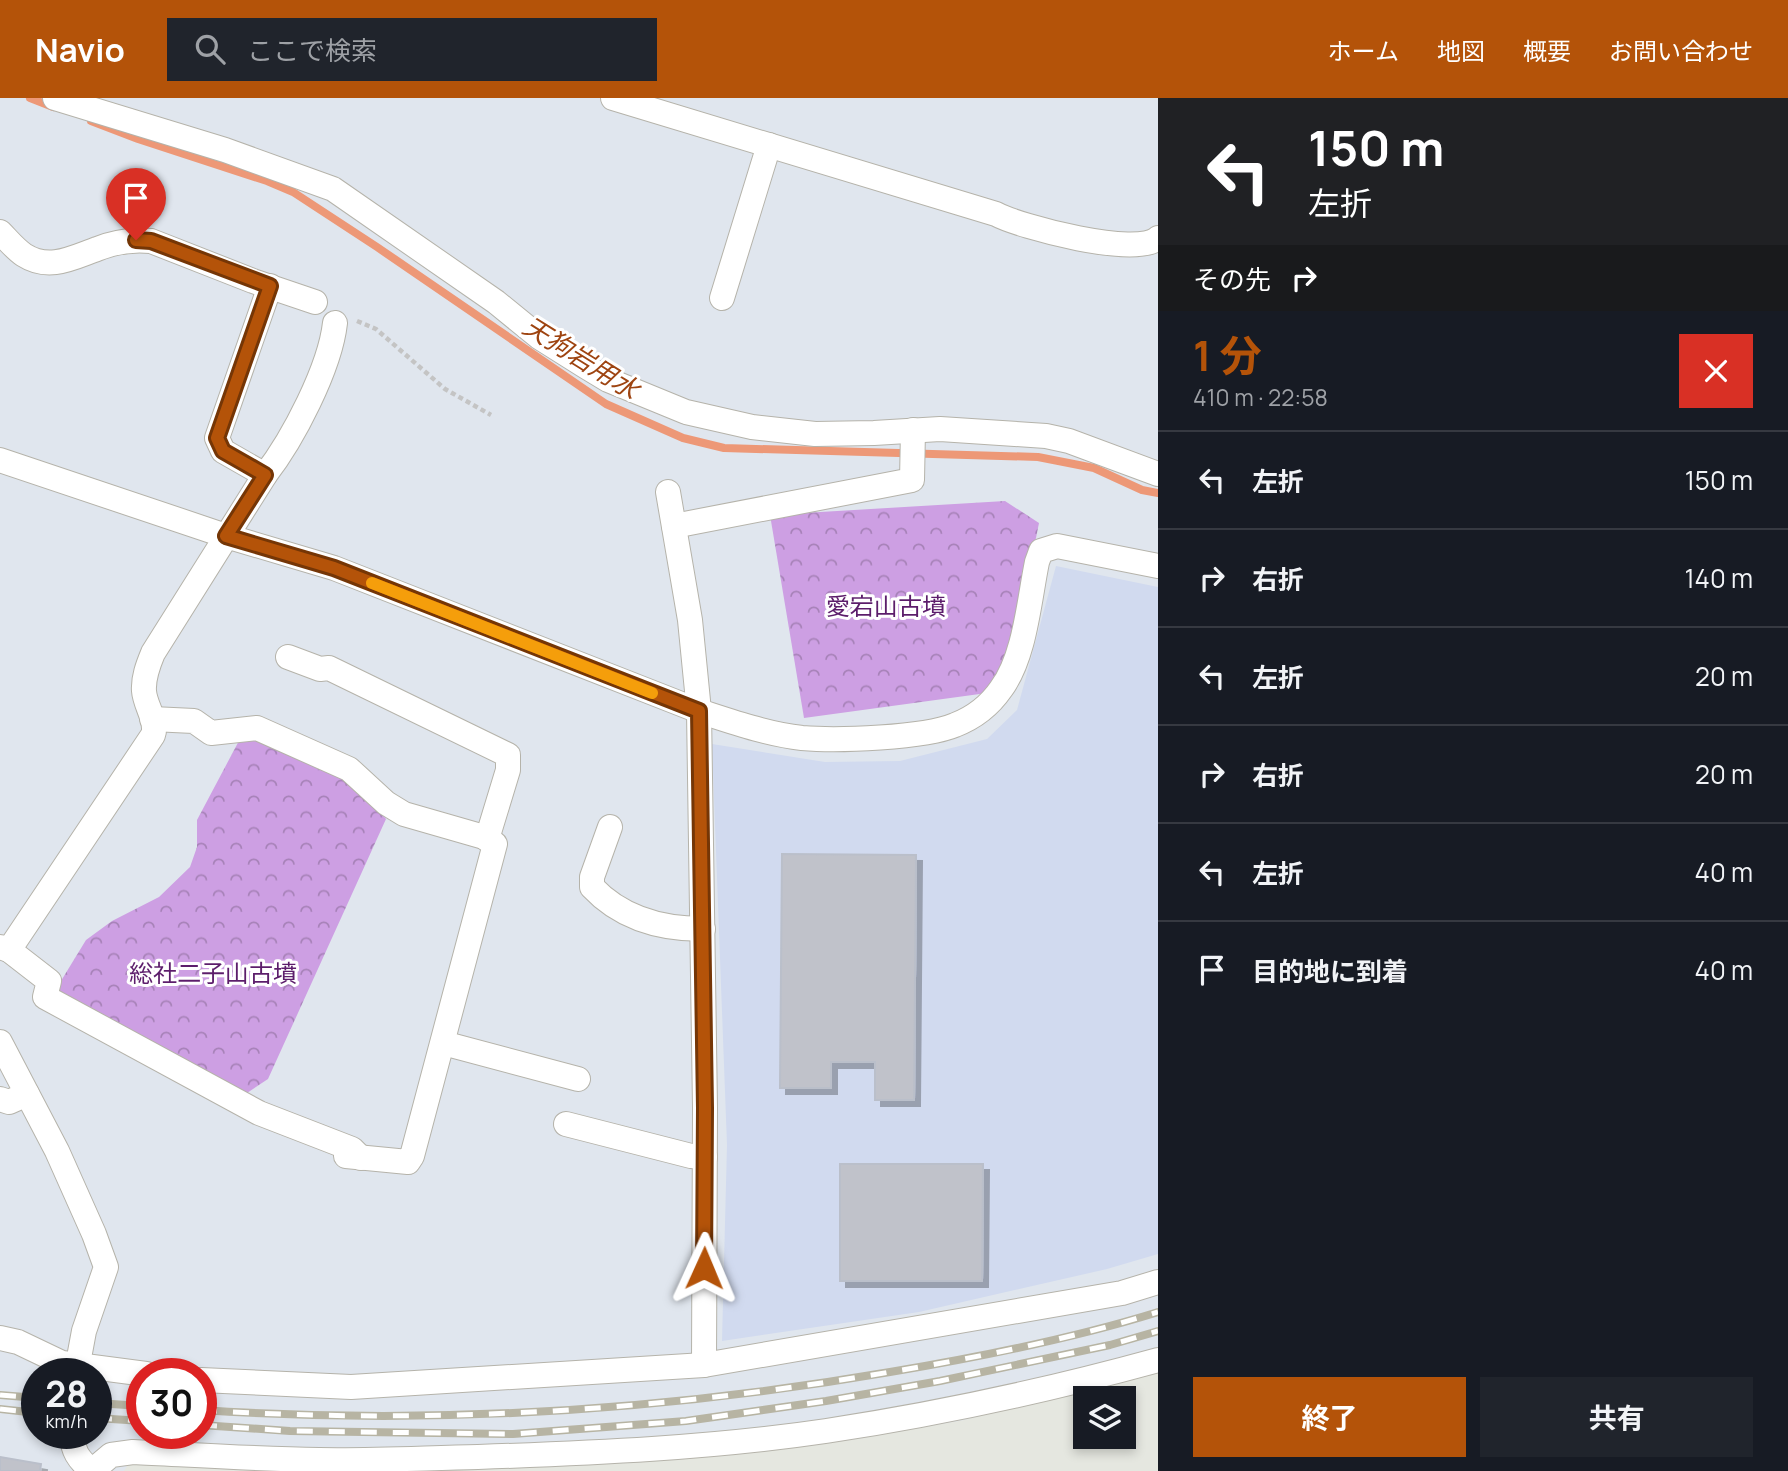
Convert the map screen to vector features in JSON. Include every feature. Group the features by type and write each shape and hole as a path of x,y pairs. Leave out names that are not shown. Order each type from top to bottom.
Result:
{"street":[{"path":"55,98 237,154 333,189 496,302 539,337 608,380 686,412 752,427 815,434 971,429 1045,436 1069,441 1158,474"},
{"path":"613,98 1051,232 1133,246 1156,240"},
{"path":"722,298 769,145"},
{"path":"0,232 24,255 50,264 112,244 136,240 151,241 315,302"},
{"path":"265,475 223,451 217,438 270,286"},
{"path":"152,719 194,721 211,733 257,727 264,733 349,769 386,803 404,814 487,839 495,844 412,1156 408,1162 354,1157 352,1149 259,1112 45,997 49,981 4,949 153,735 155,729 147,708 144,690 145,674 153,653 265,475 281,455 300,419 343,321"},
{"path":"674,526 912,480 913,430"},
{"path":"0,460 226,536 334,568 699,711 739,724 809,738 867,737 939,730 973,716 988,705 1008,678 1019,651 1041,551 1057,546 1158,566"},
{"path":"668,492 690,620 699,711 705,1157 704,1365"},
{"path":"288,657 320,669 329,668 508,755 508,770 487,839"},
{"path":"610,827 592,877 592,887 629,916 677,929 703,929"},
{"path":"0,1042 86,1215 106,1267 90,1309 79,1358"},
{"path":"443,1042 578,1079"},
{"path":"0,1099 9,1102 27,1094"},
{"path":"566,1124 691,1156 705,1157"},
{"path":"217,1381 351,1387 704,1365 1122,1293 1158,1282"},
{"path":"0,1338 18,1342 52,1358"},
{"path":"74,1449 92,1471 111,1455 133,1452 365,1460 589,1453 696,1445 824,1431 909,1418 994,1401 1158,1360"}],"path":[{"path":"343,321 376,329 445,389 491,415"}],"shaded area":[{"path":"1056,566 1158,587 1158,1254 1107,1269 919,1312 722,1341 727,1145 712,744 825,762 900,761 987,739 1017,710"},
{"path":"1158,1372 1158,1471 314,1471 586,1465 730,1455 857,1439 964,1420 1073,1393 1073,1449 1136,1449 1136,1386 1101,1386"},
{"path":"129,1463 187,1467 271,1471 124,1471"}],"green space":[{"name":"愛宕山古墳","path":"1005,501 1039,523 1012,656 987,693 804,718 770,515"},
{"name":"総社二子山古墳","path":"248,736 346,774 386,819 268,1079 244,1095 53,994 86,940 112,921 159,897 190,867 197,847 197,820 241,737"}],"building":[{"path":"782,854 916,855 914,1100 875,1100 875,1062 831,1062 831,1088 780,1088"},
{"path":"840,1164 983,1164 982,1281 840,1281"},
{"path":"0,1457 41,1464 40,1471 0,1471"}],"waterway":[{"name":"天狗岩用水","path":"30,98 53,107"},
{"name":"天狗岩用水","path":"91,121 293,192 606,404 683,438 724,448 1038,457 1094,468 1142,490 1158,493"}],"railway":[{"path":"217,1411 374,1416 460,1415 633,1405 719,1396 958,1360 1059,1339 1158,1312"},
{"path":"217,1426 290,1431 513,1434 686,1421 940,1381 1110,1345 1158,1331"},
{"path":"0,1395 21,1397"},
{"path":"112,1404 126,1405"},
{"path":"0,1409 21,1411"},
{"path":"112,1419 126,1420"}],"slow traffic":[{"path":"372,583 652,693"}],"route":[{"path":"136,240 151,241 270,286 217,438 223,451 229,456 265,475 226,536 334,568 699,711 705,1108 704,1268"}]}
